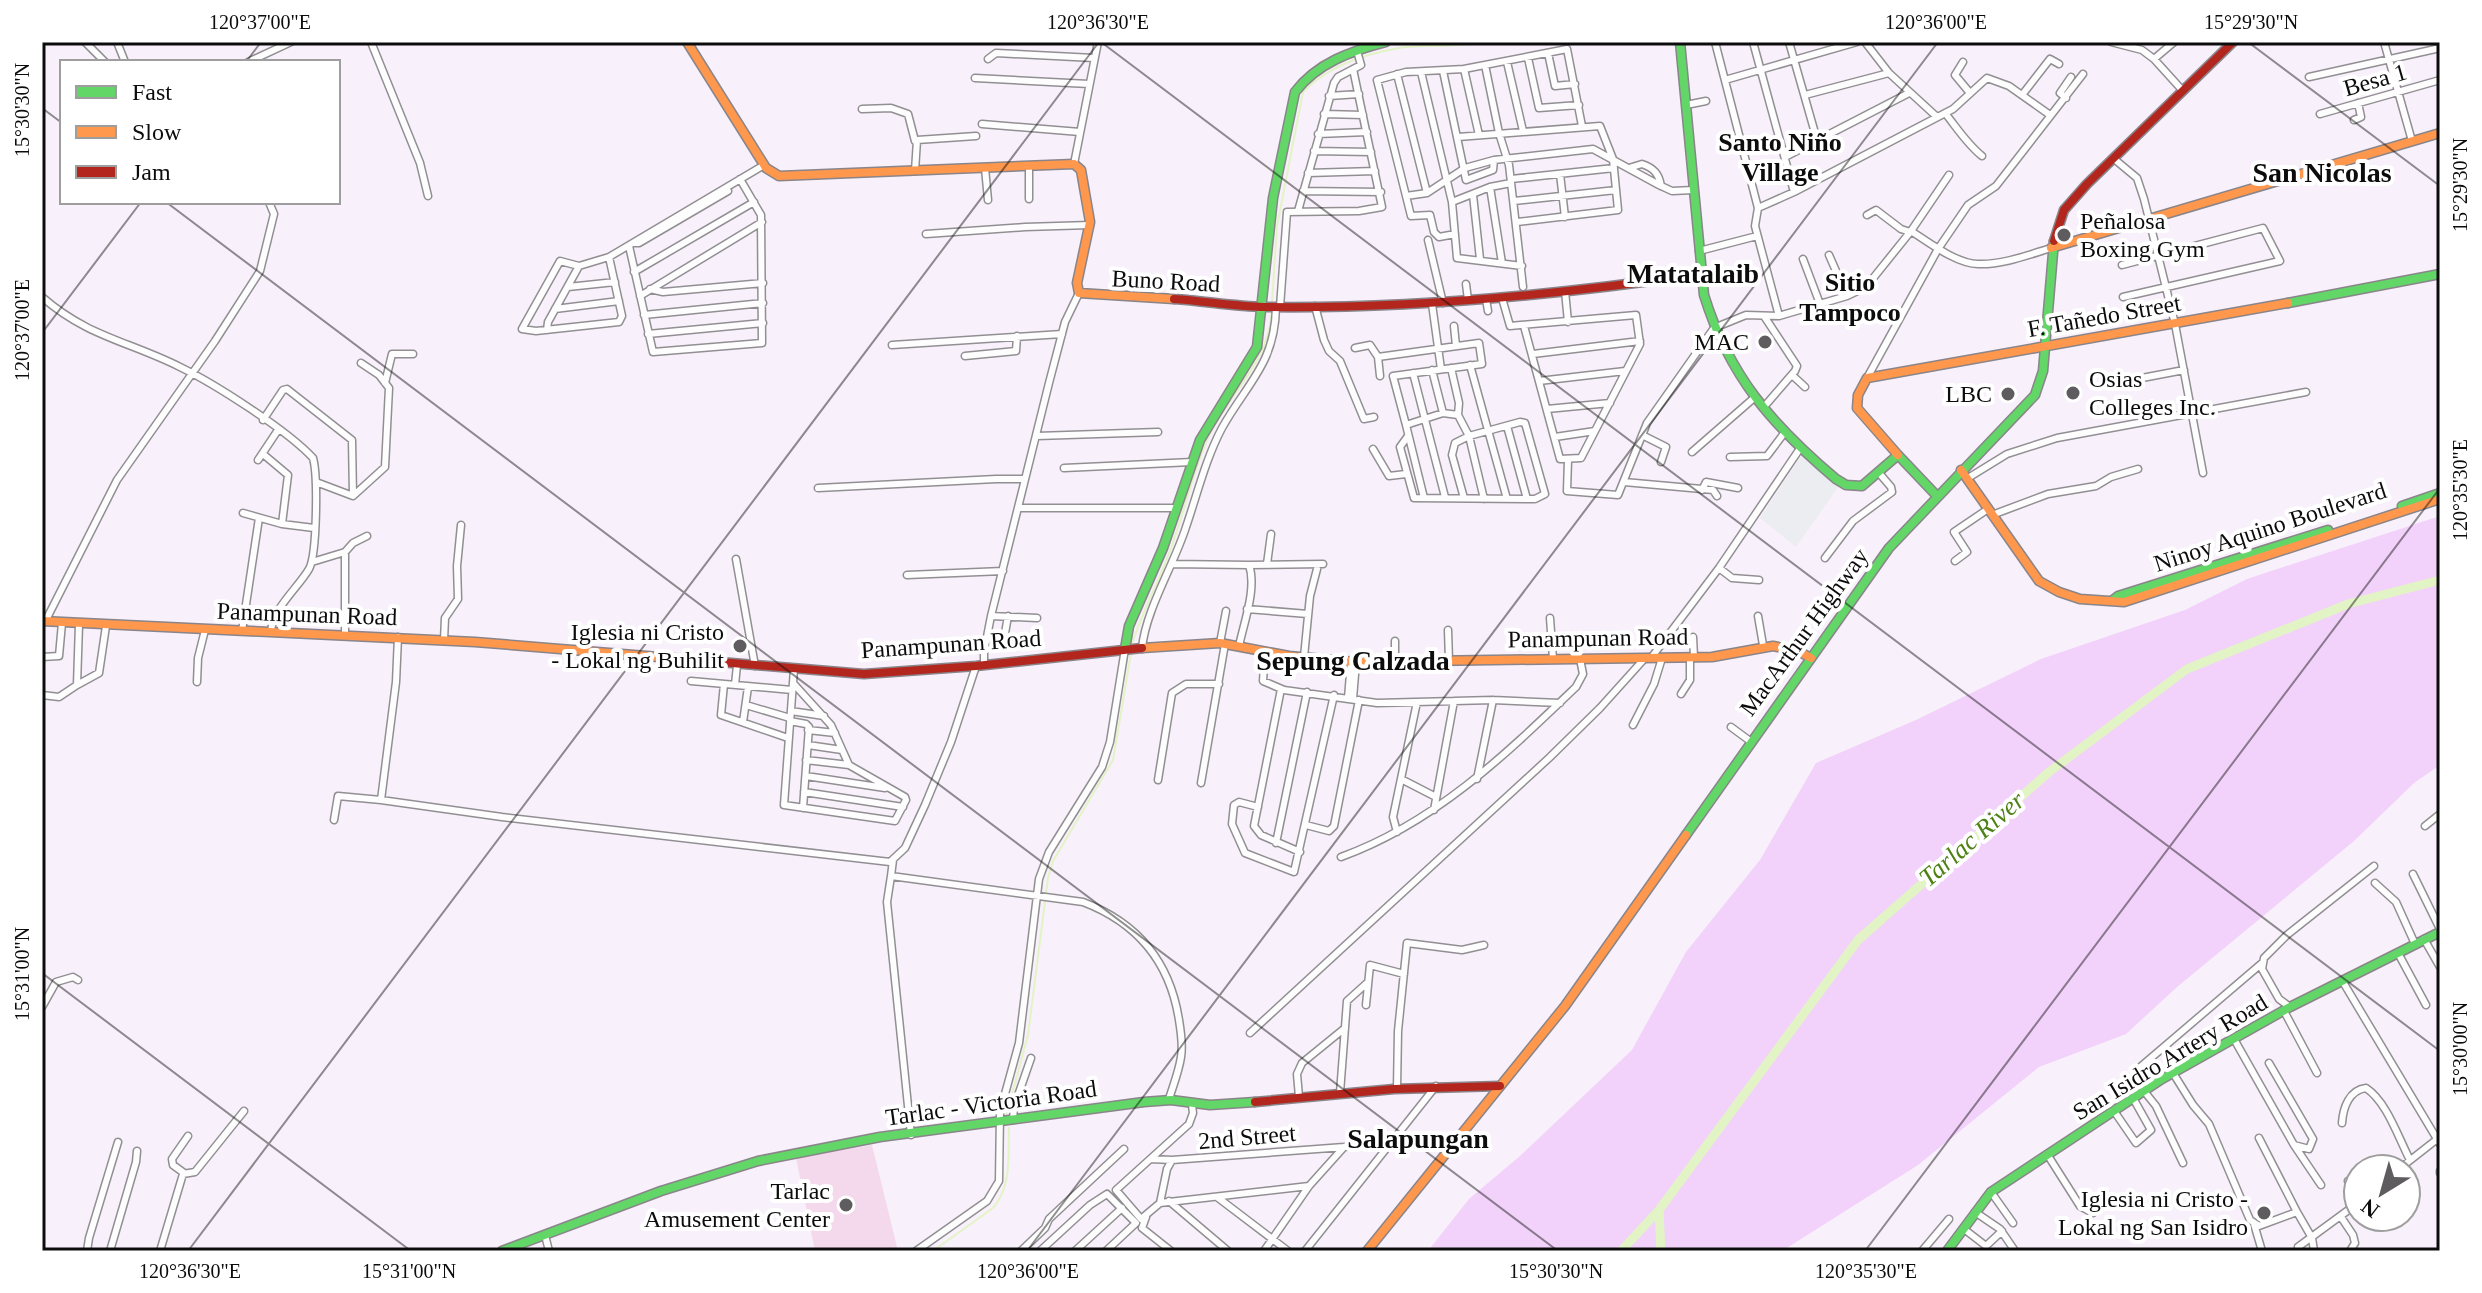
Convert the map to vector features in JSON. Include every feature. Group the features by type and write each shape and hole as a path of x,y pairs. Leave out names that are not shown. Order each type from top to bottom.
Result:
{"main road":[{"path":"687,42 765,167 774,175 785,177 1074,164"},
{"path":"1133,649 1129,626 1152,575 1202,435 1254,355 1259,340 1273,198 1295,92 1300,83 1323,67 1358,53 1369,44 1386,42"},
{"path":"1680,42 1701,274 1714,328 1732,369 1785,432 1825,471 1846,485 1862,486 1898,455"},
{"name":"MacArthur Highway","path":"1367,1251 1584,980 1889,548 2036,392 2043,371 2051,248 2064,210 2233,42"},
{"path":"2051,248 2440,133"},
{"name":"Buno Road","path":"1074,164 1081,170 1090,225 1077,283 1079,293 1092,297 1177,299 1262,307 1432,304 1701,274"},
{"name":"F. Tañedo Street","path":"1867,378 2440,274"},
{"path":"1867,378 1858,395 1857,408 1937,496"},
{"name":"Ninoy Aquino Boulevard","path":"1961,470 2039,581 2083,602 2124,602 2440,499"},
{"name":"Ninoy Aquino Boulevard","path":"2113,600 2440,493"},
{"name":"Panampunan Road","path":"44,622 398,637 884,674 1133,649 1222,644 1354,662 1692,657 1726,655 1763,645 1796,650 1811,658"},
{"name":"San Isidro Artery Road","path":"1947,1251 1991,1192 2133,1098 2287,1009 2440,930"},
{"name":"Tarlac - Victoria Road","path":"502,1251 608,1209 756,1162 815,1149 1073,1109 1169,1099 1214,1106 1436,1086 1500,1086"}],"street":[{"path":"85,42 103,60"},
{"path":"252,60 291,42"},
{"path":"371,42 420,163 428,196"},
{"path":"1074,164 1098,42"},
{"path":"1715,42 1758,208 1754,221 1779,316"},
{"path":"1753,42 1794,192"},
{"path":"1789,42 1817,140"},
{"path":"1725,80 1857,42"},
{"path":"1865,42 1909,93 1941,115 1982,156"},
{"path":"2111,42 2142,50 2183,91"},
{"path":"2154,59 2174,42"},
{"path":"2384,42 2412,141"},
{"path":"2309,77 2440,48"},
{"path":"1455,234 1439,237 1434,232 1430,215 1411,217 1376,81 1397,74 1464,69 1567,50 1582,126"},
{"path":"988,59 996,53 1094,58"},
{"path":"1298,211 1329,96 1336,79 1361,64 1358,53"},
{"path":"1548,53 1555,86 1575,84"},
{"path":"1528,58 1539,108 1579,105"},
{"path":"2022,95 2050,59 2059,64"},
{"path":"1507,62 1523,131"},
{"path":"1963,62 1955,75 1970,93"},
{"path":"1485,65 1507,157 1523,287"},
{"path":"916,1251 987,1201 996,1188 1000,1174 1001,1104 1019,1043 1042,896 1044,862 1106,757 1133,649 1172,564 1217,438 1272,345 1286,215 1290,211 1381,209 1381,192 1353,69"},
{"path":"1464,69 1479,135"},
{"path":"1443,71 1466,180 1493,170 1494,160"},
{"path":"1421,72 1452,202 1458,259 1522,266"},
{"path":"1805,95 1889,73"},
{"path":"1397,74 1427,193"},
{"path":"1867,378 1938,249 1970,202 1996,186 2083,74"},
{"path":"2066,98 2060,93 2071,77"},
{"path":"975,78 1089,84"},
{"path":"1758,208 1953,109 1987,78 2009,86 2050,115"},
{"name":"Besa 1","path":"2320,114 2440,80"},
{"path":"1785,157 1909,93"},
{"path":"1329,96 1359,94"},
{"path":"1686,105 1706,101"},
{"path":"2354,120 2361,117 2358,103"},
{"path":"862,109 891,108 908,114 915,141 915,171"},
{"path":"1324,114 1363,115"},
{"path":"982,124 1080,132"},
{"path":"1458,137 1600,126 1613,159 1617,211 1517,222"},
{"path":"1318,134 1367,132"},
{"path":"915,141 976,136"},
{"path":"1406,196 1427,193 1465,168 1494,160 1593,149 1672,191 1693,190"},
{"path":"1314,151 1371,152"},
{"path":"2113,158 2137,178 2160,255 2203,473"},
{"path":"1629,168 1642,164 1652,169 1659,176 1661,186"},
{"path":"1029,166 1029,199"},
{"path":"609,257 622,316 619,322 528,331 522,327 559,262 579,266 609,257 765,167"},
{"path":"985,168 988,200"},
{"path":"1452,202 1511,181 1614,168"},
{"path":"1308,173 1375,171"},
{"path":"1560,174 1565,217"},
{"path":"1568,460 1567,491 1616,496 1658,405 1714,328 1746,315 1779,316 1847,296 1866,287 1949,175"},
{"path":"631,245 634,272 653,352 762,343 762,222 741,181"},
{"path":"1490,187 1502,263"},
{"path":"1514,201 1616,190"},
{"path":"1303,191 1381,192"},
{"path":"1473,195 1480,259"},
{"path":"634,272 754,202"},
{"path":"44,622 117,480 260,271 274,214 270,204"},
{"path":"1867,215 1876,210 1901,229 1910,231 1938,249 1979,264 2009,260 2051,248"},
{"path":"640,296 762,222"},
{"path":"926,234 1090,225"},
{"path":"2122,265 2264,228 2280,262 2123,297"},
{"path":"1698,251 1757,236"},
{"path":"1428,240 1443,303"},
{"path":"1829,255 1847,296"},
{"path":"1803,259 1820,304"},
{"path":"547,330 548,322 579,266"},
{"path":"568,287 615,282"},
{"path":"650,289 663,292 763,283"},
{"path":"1466,284 1468,300"},
{"path":"1565,291 1568,322"},
{"path":"911,1135 887,902 893,860 905,848 935,782 980,666 1062,334 1079,293"},
{"path":"42,297 61,314 83,327 192,374 278,430 313,458 316,482 312,562 275,617 271,632"},
{"path":"1502,298 1509,325 1635,314 1640,341 1582,457 1560,459 1524,326"},
{"path":"1486,299 1488,311"},
{"path":"555,309 619,301"},
{"path":"644,315 763,303"},
{"path":"1432,304 1441,369"},
{"path":"1315,306 1324,340 1329,351 1340,361 1363,418 1374,417"},
{"path":"1763,408 1797,366 1764,316"},
{"path":"648,334 763,323"},
{"path":"1454,326 1456,346"},
{"path":"892,345 1062,334"},
{"path":"965,356 1016,351 1017,336"},
{"path":"1533,354 1640,341"},
{"path":"1378,357 1479,342 1483,363 1392,378 1424,498"},
{"path":"1355,348 1370,345 1378,357 1380,376"},
{"path":"353,496 381,471 386,461 389,396 385,383 392,354 413,354"},
{"path":"361,363 385,383"},
{"path":"1470,365 1507,499"},
{"path":"1451,368 1459,403 1458,415 1469,436 1484,499"},
{"path":"1432,370 1443,413"},
{"path":"2121,382 2184,370"},
{"path":"1539,381 1625,371"},
{"path":"1413,373 1445,497"},
{"path":"1792,375 1805,387"},
{"path":"263,420 283,390 287,389 349,436 353,445 353,496"},
{"path":"1968,478 1994,460 2020,448 2057,438 2306,392"},
{"path":"1692,452 1754,398"},
{"path":"1547,409 1610,403"},
{"path":"1406,425 1443,413 1458,415"},
{"path":"1408,436 1400,447 1413,497 1484,499 1538,499 1545,494 1525,423 1458,440 1452,449 1464,498"},
{"path":"1507,426 1527,499"},
{"path":"278,430 260,457 288,475 282,524"},
{"path":"1555,437 1595,431"},
{"path":"1037,436 1158,432"},
{"path":"1730,457 1767,456 1785,432"},
{"path":"1642,435 1666,447 1661,462"},
{"path":"1250,1033 1549,758 1620,688 1648,658 1719,568 1801,447"},
{"path":"1373,449 1389,476 1406,474"},
{"path":"1064,468 1192,462"},
{"path":"1955,561 1967,552 1954,532 1990,512 2048,494 2096,486 2111,477 2138,469"},
{"path":"1825,558 1853,521 1892,492 1893,489 1879,473"},
{"path":"818,488 1025,479"},
{"path":"316,482 353,496"},
{"path":"1624,482 1713,490 1717,496"},
{"path":"1702,490 1706,482 1738,488"},
{"path":"1018,508 1176,508"},
{"path":"243,513 282,524 314,528"},
{"path":"242,631 259,518"},
{"path":"444,640 445,618 458,599 461,525"},
{"path":"1267,564 1271,534"},
{"path":"312,562 345,552 353,543 367,536"},
{"path":"345,552 345,635"},
{"path":"736,559 755,666"},
{"path":"1172,564 1320,566 1308,614 1304,657"},
{"path":"1239,646 1247,609 1249,565"},
{"path":"1719,568 1732,578 1759,580"},
{"path":"907,575 1003,571"},
{"path":"1247,609 1308,614"},
{"path":"1201,783 1219,684 1226,611"},
{"path":"991,616 1037,618"},
{"path":"1004,639 1008,616"},
{"path":"1758,616 1763,645"},
{"path":"1550,618 1553,659"},
{"path":"42,657 59,656 62,623"},
{"path":"77,685 79,624"},
{"path":"42,695 59,697 99,673 106,626"},
{"path":"197,682 198,658 205,630"},
{"path":"1448,630 1449,661"},
{"path":"381,800 396,682 398,637"},
{"path":"1681,694 1690,680 1693,637"},
{"path":"1395,641 1395,662"},
{"path":"1265,651 1263,681 1281,689 1354,699 1560,703"},
{"path":"1633,725 1654,684 1662,658"},
{"path":"1341,857 1397,832 1477,779 1581,681 1580,659"},
{"path":"1306,825 1329,831 1334,826 1354,699 1354,662"},
{"path":"735,685 737,665"},
{"path":"794,669 784,805 893,822 903,807 905,797 849,765 806,760"},
{"path":"691,681 748,687 793,686 824,716 849,765"},
{"path":"724,684 721,715 788,738"},
{"path":"1158,780 1172,693 1186,684 1219,684"},
{"path":"743,722 748,687"},
{"path":"1281,689 1255,829 1276,843 1300,852"},
{"path":"1276,843 1307,692"},
{"path":"1258,807 1239,802 1234,805 1232,824 1245,853 1294,872 1334,695"},
{"path":"1477,779 1493,700"},
{"path":"1434,810 1454,701"},
{"path":"1397,832 1393,817 1417,702"},
{"path":"746,705 806,724 808,745 803,808"},
{"path":"790,717 824,716"},
{"path":"1731,727 1750,741"},
{"path":"808,730 835,733"},
{"path":"808,745 842,750"},
{"path":"806,776 891,789"},
{"path":"1401,779 1436,797"},
{"path":"804,792 903,807"},
{"path":"334,820 338,796 815,854 893,860"},
{"path":"2425,826 2440,814"},
{"path":"2138,1069 2261,964 2287,935 2374,866"},
{"path":"2413,874 2440,930"},
{"path":"891,876 1083,902 1102,909 1140,938 1164,970 1178,1003 1182,1056 1169,1099"},
{"path":"2375,883 2396,902 2420,942 2440,967"},
{"path":"1397,1090 1398,1031 1409,942 1462,950 1484,945"},
{"path":"2398,953 2426,1005"},
{"path":"1366,1005 1371,964 1404,974"},
{"path":"2261,964 2287,1009 2317,1073"},
{"path":"42,1007 56,982 73,977 78,980"},
{"path":"2343,982 2438,1142 2421,1153"},
{"path":"1340,1093 1347,1001 1367,983"},
{"path":"1299,1097 1297,1074 1302,1063 1345,1028"},
{"path":"2234,1039 2294,1145 2321,1185"},
{"path":"1013,1120 1014,1107 1031,1058"},
{"path":"2269,1063 2314,1143 2309,1149 2294,1145"},
{"path":"2173,1073 2209,1124 2254,1224 2262,1251"},
{"path":"1305,1251 1436,1086"},
{"path":"2342,1123 2347,1101 2359,1089 2366,1088 2384,1110 2406,1153"},
{"path":"2144,1091 2156,1106 2183,1163"},
{"path":"2114,1111 2139,1143 2151,1130 2133,1098"},
{"path":"1140,1223 1116,1190 1189,1124 1192,1105"},
{"path":"188,1136 172,1159 173,1165 184,1173 195,1172 244,1111"},
{"path":"2259,1138 2315,1249 2324,1251"},
{"name":"2nd Street","path":"1160,1203 1172,1160 1344,1147 1393,1140"},
{"path":"87,1251 118,1142"},
{"path":"1264,1251 1309,1186 1344,1147"},
{"path":"1021,1251 1045,1228 1049,1219 1124,1149"},
{"path":"110,1251 137,1151"},
{"path":"2047,1154 2080,1206 2093,1213"},
{"path":"1151,1159 1172,1160"},
{"path":"160,1251 184,1173"},
{"path":"1106,1251 1160,1203 1309,1186"},
{"path":"1991,1192 2013,1223"},
{"path":"1040,1251 1104,1194 1110,1195 1171,1251"},
{"path":"1217,1197 1288,1251"},
{"path":"1169,1201 1228,1251"},
{"path":"1075,1251 1122,1208"},
{"path":"1975,1212 2002,1231 2015,1251"},
{"path":"2254,1224 2270,1223 2297,1212"},
{"path":"2298,1247 2341,1217 2353,1235 2355,1243 2350,1251"},
{"path":"1922,1251 1949,1219"},
{"path":"1964,1229 1986,1246 2002,1231"},
{"path":"545,1235 549,1251"}],"shaded area":[{"path":"1802,455 1839,486 1796,547 1760,518"},
{"name":"Tarlac Amusement Center","path":"872,1145 898,1251 815,1251 796,1158"}],"sand":[{"path":"2440,516 2440,765 2414,783 2354,841 2177,987 2126,1034 2039,1067 1918,1165 1782,1251 1428,1251 1469,1199 1520,1156 1632,1050 1686,952 1760,860 1816,763 1916,720 2041,659 2185,610 2247,579"}],"waterway":[{"path":"1272,302 1277,226 1303,92 1323,75 1373,54 1399,48 1481,42"},
{"path":"1131,647 1173,542 1207,440 1255,364 1269,330 1272,311"},
{"name":"Tarlac River","path":"1621,1251 1659,1210 1858,940 2049,772 2187,669 2348,604 2440,580"},
{"path":"1007,1113 1028,1035 1048,878 1053,861 1113,760 1131,653"},
{"path":"933,1251 993,1208 999,1199 1008,1170 1009,1128"},
{"path":"1659,1210 1661,1251"}],"traffic: fast":[{"path":"1125,649 1129,626 1163,548 1200,440 1257,347 1273,198 1295,92 1324,66 1386,42"},
{"path":"1680,42 1704,295 1714,324 1740,375 1792,439 1836,479 1846,485 1862,486 1898,455 1937,496"},
{"path":"1686,835 1889,548 2035,395 2043,371 2054,241"},
{"path":"2288,303 2440,274"},
{"path":"2402,506 2440,493"},
{"path":"2113,600 2328,530"},
{"path":"1947,1251 1991,1192 2162,1079 2290,1007 2440,932"},
{"path":"502,1251 661,1191 758,1161 880,1137 1144,1102 1171,1100 1210,1105 1255,1102"}],"traffic: slow":[{"path":"687,42 766,168 779,176 1074,164 1081,170 1090,222 1077,283 1079,293 1174,299"},
{"path":"2051,248 2440,133"},
{"path":"1898,455 1857,408 1858,395 1867,378 2288,303"},
{"path":"1961,470 2039,581 2080,599 2124,602 2440,499"},
{"path":"42,621 475,642 708,661"},
{"path":"1142,648 1220,643 1289,656 1356,662 1712,657 1773,646 1798,651 1811,658"},
{"path":"1367,1251 1565,1006 1686,835"}],"traffic: jam":[{"path":"2054,241 2064,210 2087,184 2233,42"},
{"path":"1174,299 1264,307 1374,306 1538,294 1701,274"},
{"path":"708,661 864,674 976,666 1142,648"},
{"path":"1255,1102 1394,1089 1500,1086"}],"place":[{"name":"Peñalosa Boxing Gym","path":"2064,235"},
{"name":"MAC","path":"1765,342"},
{"name":"Osias Colleges Inc.","path":"2073,393"},
{"name":"LBC","path":"2008,394"},
{"name":"Iglesia ni Cristo - Lokal ng Buhilit","path":"740,646"},
{"name":"Tarlac Amusement Center","path":"846,1205"},
{"name":"Iglesia ni Cristo - Lokal ng San Isidro","path":"2264,1213"}],"district":[{"name":"Santo Niño Village","path":"1780,157"},
{"name":"San Nicolas","path":"2322,172"},
{"name":"Matatalaib","path":"1693,273"},
{"name":"Sitio Tampoco","path":"1850,297"},
{"name":"Sepung Calzada","path":"1353,660"},
{"name":"Salapungan","path":"1418,1138"}]}
